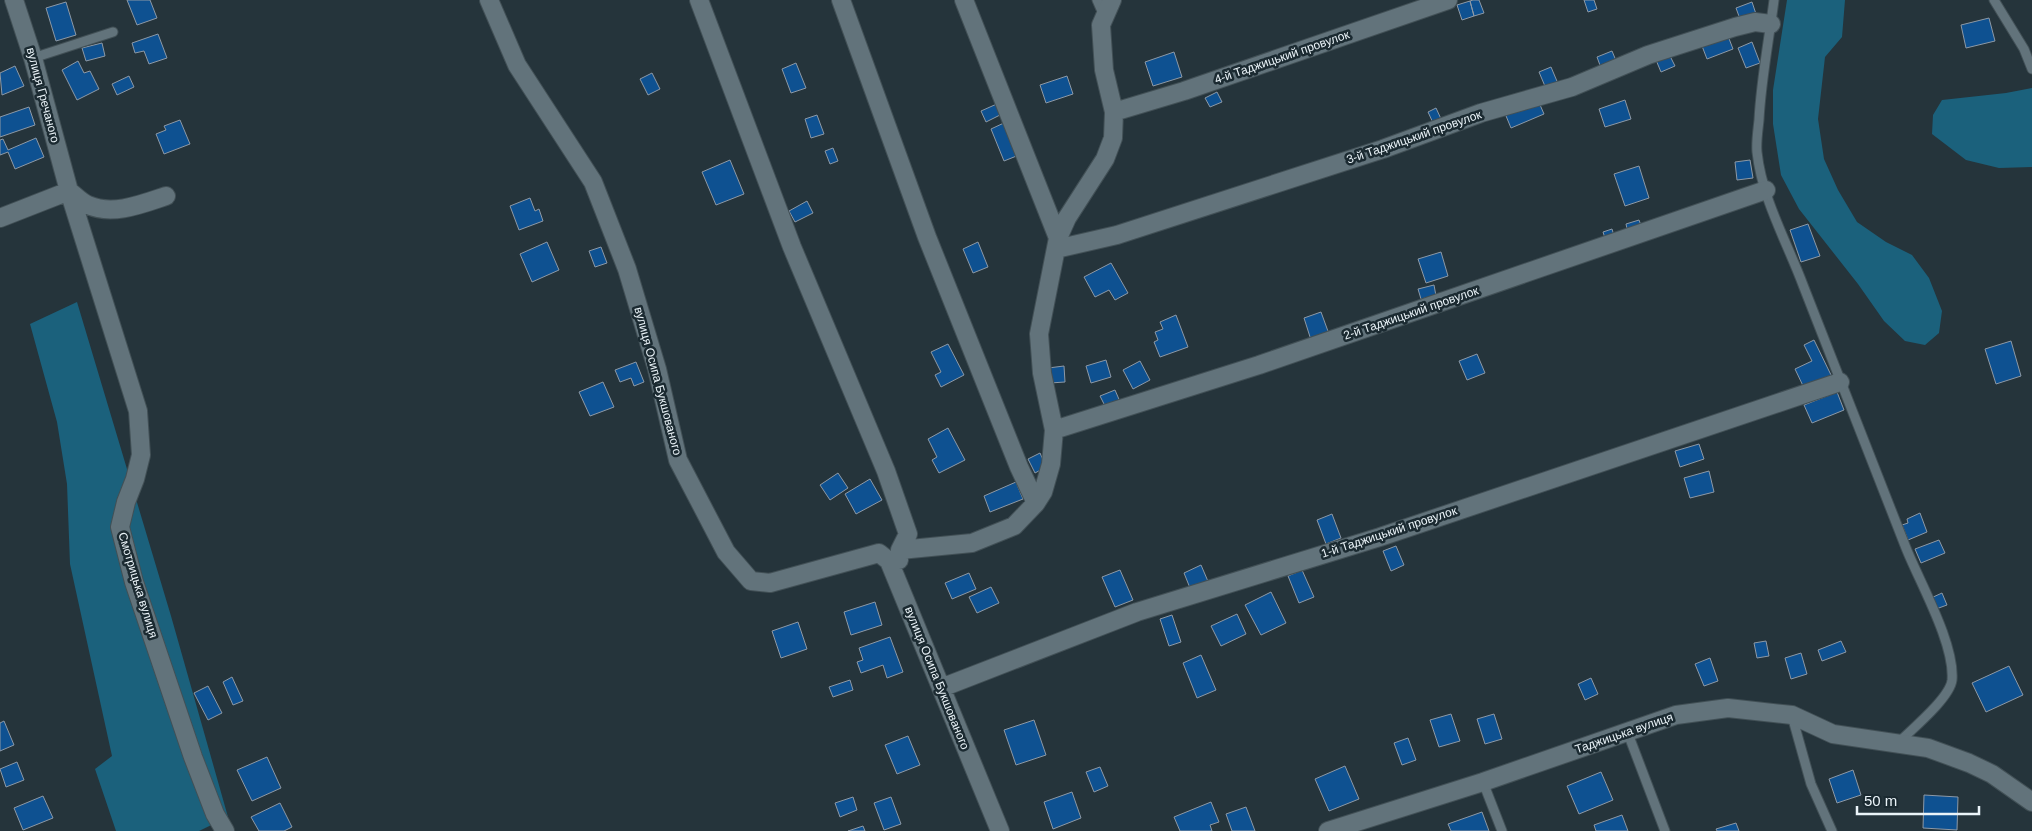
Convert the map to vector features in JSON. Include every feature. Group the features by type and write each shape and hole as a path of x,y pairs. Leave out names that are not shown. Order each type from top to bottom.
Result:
{"street":[{"name":"вулиця Гречаного","path":"14,0 33,58 69,191"},
{"name":"вулиця Осипа Букшованого","path":"489,0 517,64 592,182 627,269 656,369 678,460 726,552 750,580 770,583 878,553 889,561 1000,831"},
{"path":"699,0 792,247 886,471 908,534 900,550 897,578"},
{"path":"841,0 927,237 1015,458 1036,503"},
{"path":"964,0 1057,243"},
{"path":"900,550 972,543 1014,526 1044,492 1051,464 1054,430 1042,374 1039,334 1057,243 1067,218 1105,159 1113,138 1114,112 1104,70 1101,25 1112,0"},
{"name":"4-й Таджицький провулок","path":"1114,112 1184,91 1448,0"},
{"name":"3-й Таджицький провулок","path":"1057,243 1117,235 1383,149 1481,113 1572,87 1648,55 1754,22 1771,24"},
{"name":"2-й Таджицький провулок","path":"1054,430 1259,365 1766,190"},
{"path":"0,218 69,191 89,205 105,209 120,209 144,204 166,196"},
{"name":"Смотрицька вулиця","path":"69,191 138,411 141,455 120,527 134,582 193,757 215,814 225,831"},
{"name":"1-й Таджицький провулок","path":"941,688 1137,612 1380,537 1840,382"},
{"name":"Таджицька вулиця","path":"1333,830 1483,782 1676,715 1728,708 1792,716 1833,734 1928,748 1969,763 1992,774 2032,802"}],"lane":[{"path":"1097,0 1104,18"},
{"path":"1774,0 1760,100 1757,152 1766,190 1771,208 1803,283 1840,382 1950,653 1952,682 1944,696 1898,744"},
{"path":"1994,0 2024,49 2032,69"},
{"path":"33,58 113,32"},
{"path":"1792,716 1811,784 1832,831"},
{"path":"1627,731 1665,831"},
{"path":"1483,782 1502,831"}],"shaded area":[{"path":"1787,0 1845,0 1842,37 1825,57 1818,119 1824,159 1838,190 1857,222 1886,242 1912,255 1929,278 1942,311 1939,333 1925,345 1905,341 1884,321 1858,284 1799,209 1781,175 1773,124 1773,90"},
{"path":"2032,88 2032,167 1999,168 1966,160 1932,134 1933,115 1942,100 2006,93"},
{"path":"77,302 171,616 228,817 199,831 116,831 95,769 112,756 70,564 67,484 57,422 30,324"}],"building":[{"path":"127,0 150,0 157,18 137,25"},
{"path":"1479,0 1484,13 1474,16 1470,1"},
{"path":"1584,0 1594,0 1597,9 1588,12"},
{"path":"1470,1 1474,16 1462,20 1457,5"},
{"path":"66,2 76,35 56,41 46,8"},
{"path":"1752,2 1756,14 1740,19 1736,8"},
{"path":"1989,18 1995,41 1966,48 1961,25"},
{"path":"158,34 167,58 149,64 144,51 135,53 132,43"},
{"path":"1728,36 1733,49 1707,59 1702,46"},
{"path":"1752,42 1760,63 1746,68 1738,48"},
{"path":"102,43 105,56 86,61 82,48"},
{"path":"1612,51 1617,63 1601,68 1597,57"},
{"path":"1174,52 1182,77 1153,86 1145,62"},
{"path":"1669,54 1675,66 1661,72 1656,60"},
{"path":"78,61 84,73 90,71 99,89 77,100 62,70"},
{"path":"796,63 806,88 791,93 782,69"},
{"path":"15,66 24,86 2,95 0,73"},
{"path":"1551,67 1559,86 1547,91 1539,72"},
{"path":"652,73 660,89 648,95 640,79"},
{"path":"129,76 134,87 117,95 112,84"},
{"path":"1067,76 1073,94 1046,103 1040,85"},
{"path":"1217,92 1222,102 1210,107 1205,98"},
{"path":"1537,98 1544,114 1511,128 1504,111"},
{"path":"1625,100 1631,119 1605,127 1599,109"},
{"path":"999,103 1004,113 986,122 981,111"},
{"path":"29,107 35,125 0,137 0,117"},
{"path":"1436,108 1442,121 1434,125 1428,112"},
{"path":"817,115 824,134 811,138 805,119"},
{"path":"180,120 190,144 164,154 156,134 166,130 164,126"},
{"path":"1006,122 1019,155 1004,161 991,129"},
{"path":"36,138 44,157 15,169 8,152 0,155 0,140 3,139 8,150"},
{"path":"833,148 838,161 830,164 825,151"},
{"path":"730,160 744,194 716,205 702,172"},
{"path":"1750,160 1753,178 1737,180 1735,162"},
{"path":"1639,166 1649,198 1625,206 1614,174"},
{"path":"530,198 535,211 539,209 543,221 519,230 510,206"},
{"path":"807,201 813,213 795,222 789,211"},
{"path":"1639,220 1642,228 1628,233 1626,224"},
{"path":"1808,224 1820,256 1801,262 1790,230"},
{"path":"1612,229 1615,239 1606,241 1603,232"},
{"path":"547,242 559,270 532,282 520,254"},
{"path":"978,242 988,267 973,273 963,249"},
{"path":"601,247 607,263 595,267 589,251"},
{"path":"1441,252 1448,276 1426,283 1418,259"},
{"path":"1111,263 1128,293 1115,300 1109,290 1095,297 1084,277"},
{"path":"1434,285 1436,296 1421,299 1418,289"},
{"path":"1321,312 1329,334 1311,340 1304,318"},
{"path":"1176,315 1188,347 1160,357 1154,342 1158,340 1155,332 1163,329 1160,322"},
{"path":"1814,340 1832,377 1805,390 1795,369 1812,361 1804,345"},
{"path":"2011,341 2021,376 1996,384 1985,349"},
{"path":"948,344 964,375 941,387 935,375 941,372 931,352"},
{"path":"1477,354 1485,373 1467,380 1459,361"},
{"path":"1106,360 1111,377 1091,383 1086,366"},
{"path":"1140,361 1150,380 1133,389 1123,370"},
{"path":"636,362 644,382 634,386 631,378 620,382 615,370"},
{"path":"1064,366 1065,382 1050,383 1048,368"},
{"path":"603,382 614,407 590,416 579,392"},
{"path":"1115,390 1121,404 1107,410 1100,396"},
{"path":"1837,392 1844,410 1812,423 1804,405"},
{"path":"948,428 965,460 939,473 932,460 937,457 928,439"},
{"path":"1699,444 1704,459 1680,467 1675,451"},
{"path":"1040,453 1046,467 1035,473 1028,459"},
{"path":"1709,471 1714,492 1690,498 1684,478"},
{"path":"838,473 848,488 830,500 820,485"},
{"path":"870,479 882,500 856,514 845,494"},
{"path":"1016,482 1023,499 990,512 984,496"},
{"path":"1920,513 1927,532 1908,540 1902,525 1908,523 1907,519"},
{"path":"1332,514 1341,538 1326,544 1317,520"},
{"path":"1939,540 1945,553 1921,563 1915,549"},
{"path":"1396,546 1404,565 1391,571 1383,551"},
{"path":"1201,565 1210,586 1192,593 1184,573"},
{"path":"1120,570 1133,600 1115,607 1102,577"},
{"path":"1302,570 1314,597 1299,603 1288,576"},
{"path":"969,573 976,589 952,599 945,583"},
{"path":"991,587 999,603 977,613 969,597"},
{"path":"1271,592 1286,623 1261,635 1245,605"},
{"path":"1942,593 1947,605 1936,609 1931,598"},
{"path":"875,602 882,625 851,635 844,612"},
{"path":"1237,614 1246,634 1221,646 1211,626"},
{"path":"1172,615 1181,642 1169,646 1160,619"},
{"path":"798,622 807,649 781,658 772,631"},
{"path":"890,637 903,672 887,678 883,665 861,673 857,662 863,660 859,648"},
{"path":"1766,641 1769,656 1757,658 1754,643"},
{"path":"1841,641 1846,652 1822,661 1818,650"},
{"path":"1801,653 1807,674 1791,679 1785,658"},
{"path":"1201,655 1216,690 1197,698 1183,663"},
{"path":"1710,658 1718,681 1704,686 1695,664"},
{"path":"2009,666 2023,695 1986,712 1972,683"},
{"path":"232,677 243,701 233,705 223,682"},
{"path":"1591,678 1598,694 1585,700 1578,684"},
{"path":"850,680 853,690 833,697 829,687"},
{"path":"208,686 222,713 208,720 194,693"},
{"path":"1451,714 1460,741 1439,747 1430,720"},
{"path":"1494,714 1502,739 1485,744 1477,719"},
{"path":"1034,720 1046,755 1016,765 1004,730"},
{"path":"4,721 14,745 0,751 0,723"},
{"path":"908,736 920,765 897,774 885,745"},
{"path":"1408,738 1416,760 1402,765 1394,743"},
{"path":"267,757 281,788 252,801 237,770"},
{"path":"17,762 24,780 6,787 0,769"},
{"path":"1345,766 1359,799 1329,811 1315,779"},
{"path":"1100,767 1108,786 1094,792 1086,772"},
{"path":"1853,770 1861,795 1837,803 1829,779"},
{"path":"1601,772 1613,800 1579,814 1567,786"},
{"path":"1072,792 1081,818 1053,829 1044,802"},
{"path":"1924,795 1958,797 1957,830 1923,828"},
{"path":"43,796 53,818 23,830 14,808"},
{"path":"853,797 857,810 840,817 835,803"},
{"path":"891,797 901,824 884,830 874,803"},
{"path":"1211,802 1219,822 1210,825 1212,831 1180,831 1174,817"},
{"path":"280,803 292,827 284,831 259,831 251,817"},
{"path":"1246,807 1255,831 1232,831 1226,814"},
{"path":"1482,812 1489,831 1451,831 1448,824"},
{"path":"1622,815 1628,831 1596,831 1594,825"},
{"path":"1736,823 1739,831 1717,831 1716,829"},
{"path":"863,826 865,831 848,831"}]}
